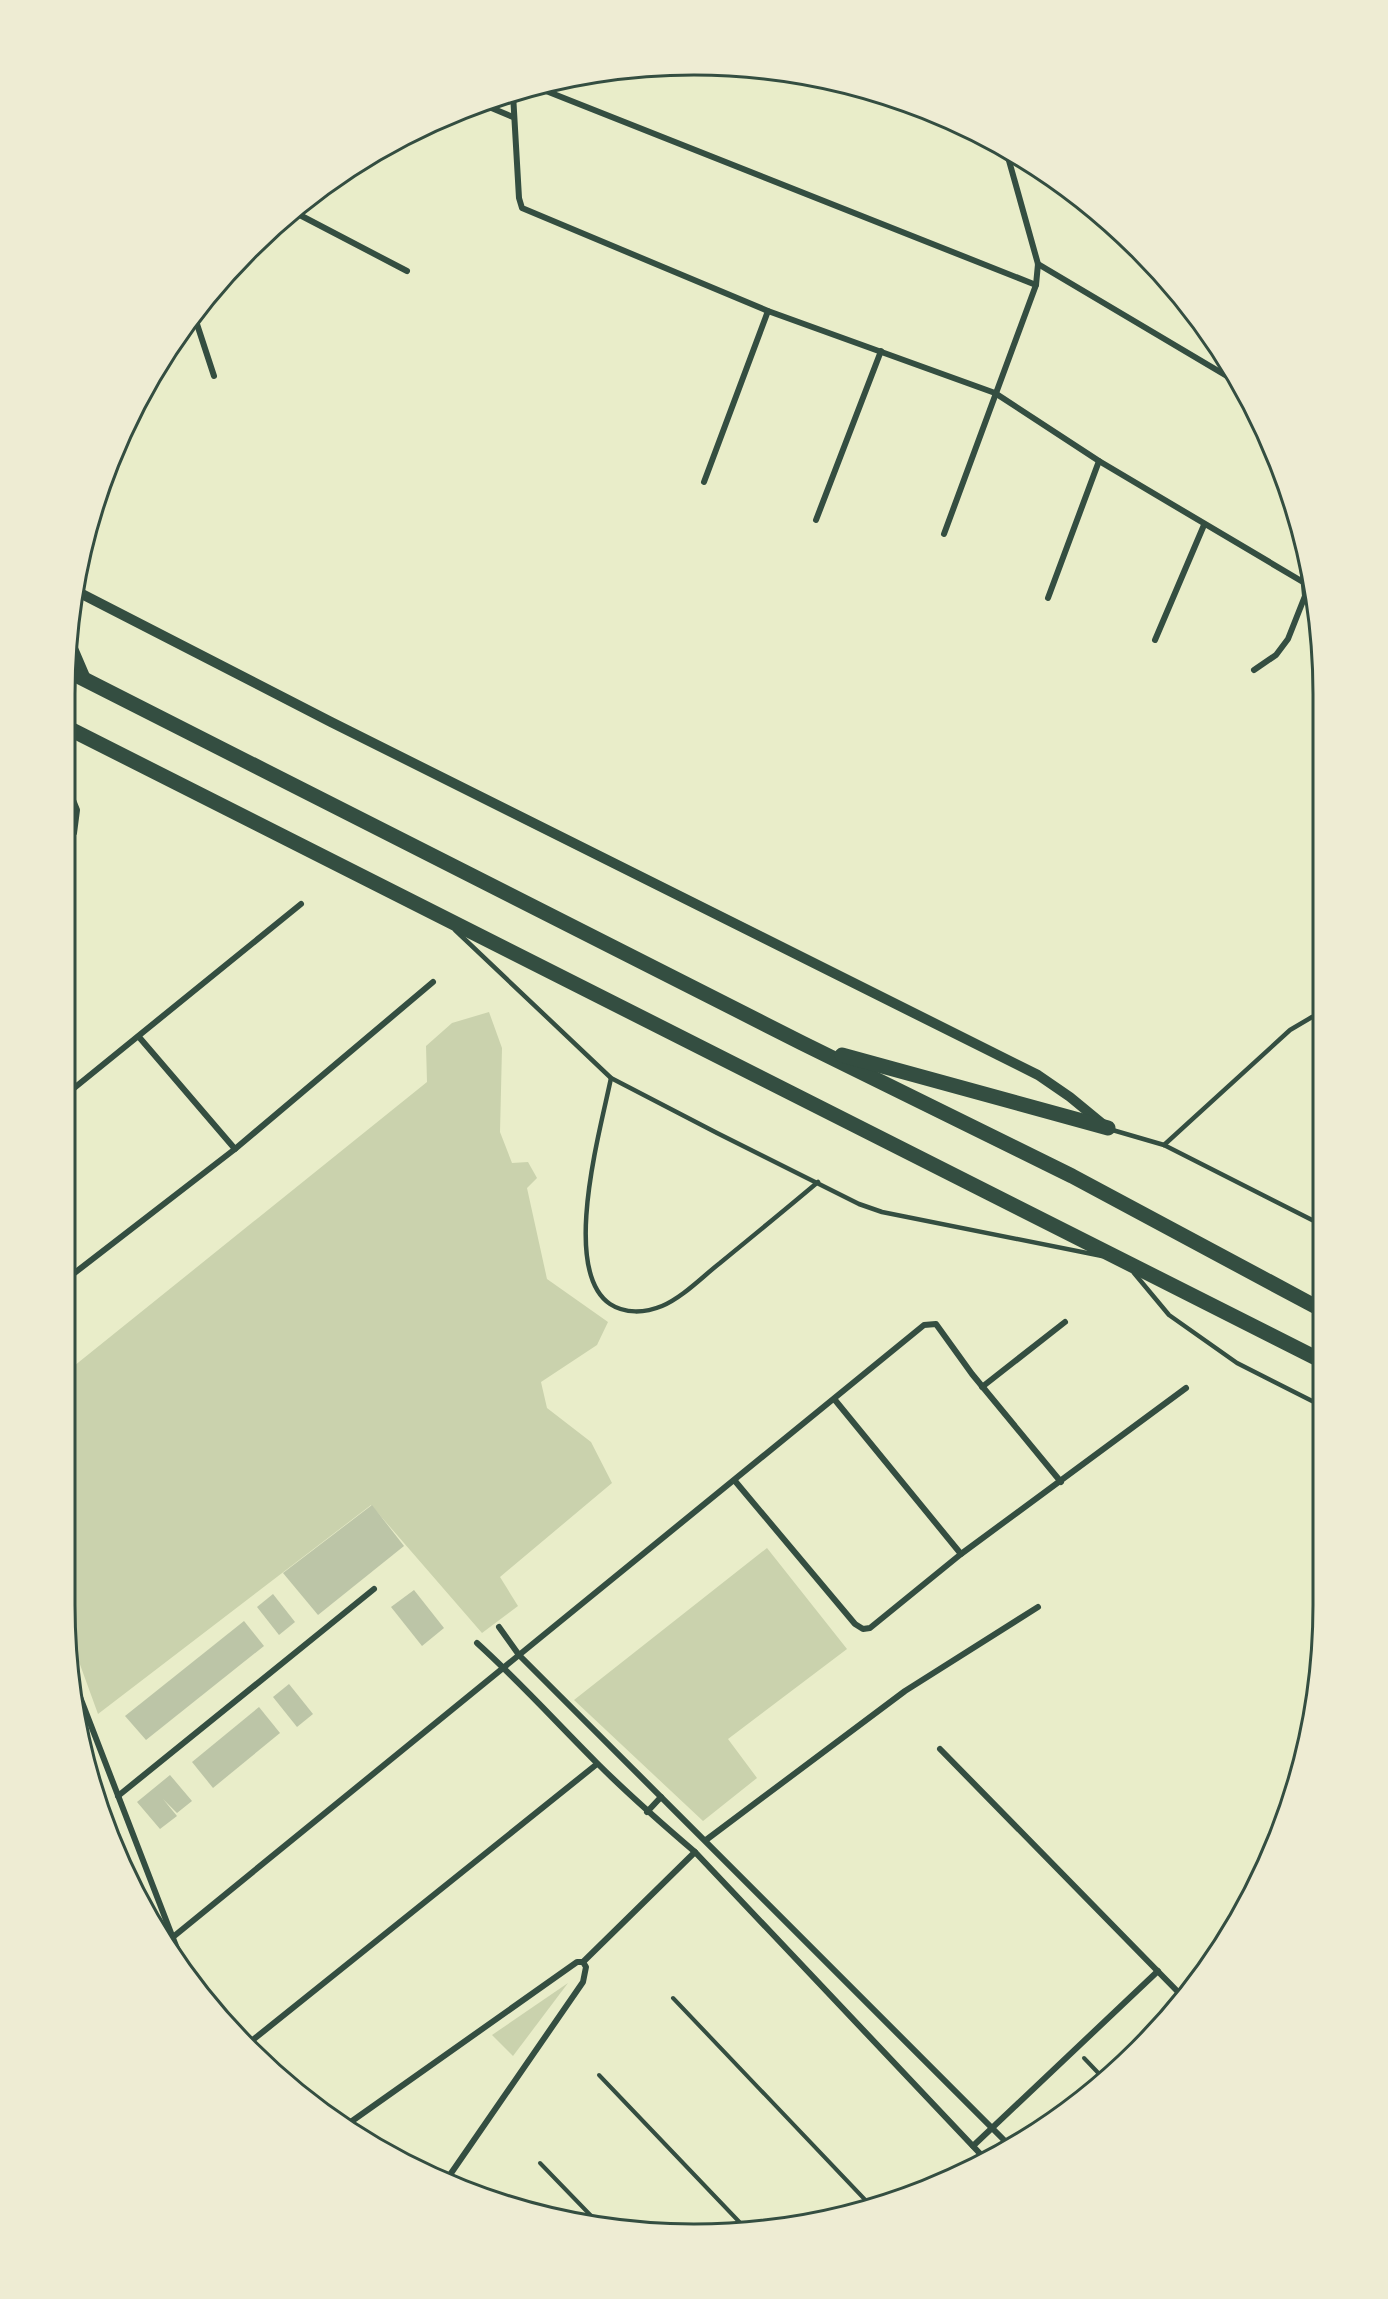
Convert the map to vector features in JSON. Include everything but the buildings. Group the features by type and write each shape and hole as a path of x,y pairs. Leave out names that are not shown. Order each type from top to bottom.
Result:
{"highway":[{"path":"75,675 802,1043 1072,1176 1313,1305"},
{"path":"75,732 1313,1356"},
{"path":"802,1043 1107,1128"}],"street":[{"path":"550,92 1036,285"},
{"path":"513,102 519,198 522,208 768,311 995,393 1099,461 1302,582"},
{"path":"493,109 513,117"},
{"path":"944,534 1036,285 1038,264 1009,161"},
{"path":"302,216 407,271"},
{"path":"1038,264 1223,374"},
{"path":"704,482 768,311"},
{"path":"197,325 214,376"},
{"path":"816,520 881,351"},
{"path":"1048,598 1099,461"},
{"path":"1155,640 1204,525"},
{"path":"1254,670 1276,655 1288,639 1305,596 1302,579"},
{"path":"83,595 342,728 1038,1075 1070,1097 1107,1128"},
{"path":"76,655 87,681"},
{"path":"75,805 77,810 75,825"},
{"path":"75,1087 301,904"},
{"path":"75,1273 235,1149 433,982"},
{"path":"139,1037 235,1149"},
{"path":"982,1387 1065,1322"},
{"path":"173,1937 835,1400 924,1325 936,1324 982,1387 1061,1482"},
{"path":"735,1481 855,1624 863,1629 870,1628 961,1554 1186,1388"},
{"path":"835,1400 961,1554"},
{"path":"118,1796 374,1589"},
{"path":"706,1840 905,1691 1038,1607"},
{"path":"499,1627 519,1655 1005,2141"},
{"path":"477,1643 504,1667 597,1764 647,1812 695,1852 980,2154"},
{"path":"86,1722 118,1796 175,1942"},
{"path":"940,1749 1177,1991"},
{"path":"253,2040 597,1764"},
{"path":"647,1812 661,1797"},
{"path":"352,2121 577,1962 583,1962 695,1852"},
{"path":"450,2174 584,1982 586,1967 583,1962"},
{"path":"973,2146 1158,1971"}],"lane":[{"path":"440,916 611,1078 859,1204 882,1212 1125,1261 1169,1315 1237,1363 1313,1401"},
{"path":"1164,1145 1290,1030 1313,1017"},
{"path":"611,1078 589,1188 585,1233 588,1272 603,1299 617,1309 634,1312 662,1306 692,1286 818,1182"},
{"path":"1107,1128 1164,1145 1313,1220"}],"path":[{"path":"673,1998 865,2200"},
{"path":"1075,2049 1098,2073"},
{"path":"599,2075 740,2222"},
{"path":"540,2163 590,2215"}],"green space":[{"path":"489,1012 502,1048 500,1132 512,1163 528,1162 537,1178 527,1188 547,1279 608,1322 597,1345 541,1382 547,1408 591,1442 612,1483 500,1577 518,1606 482,1633 371,1505 98,1714 77,1657 76,1645 75,1365 427,1082 426,1046 452,1023"},
{"path":"767,1548 847,1649 728,1739 757,1778 703,1821 574,1700"},
{"path":"568,1983 513,2056 492,2035"}]}
